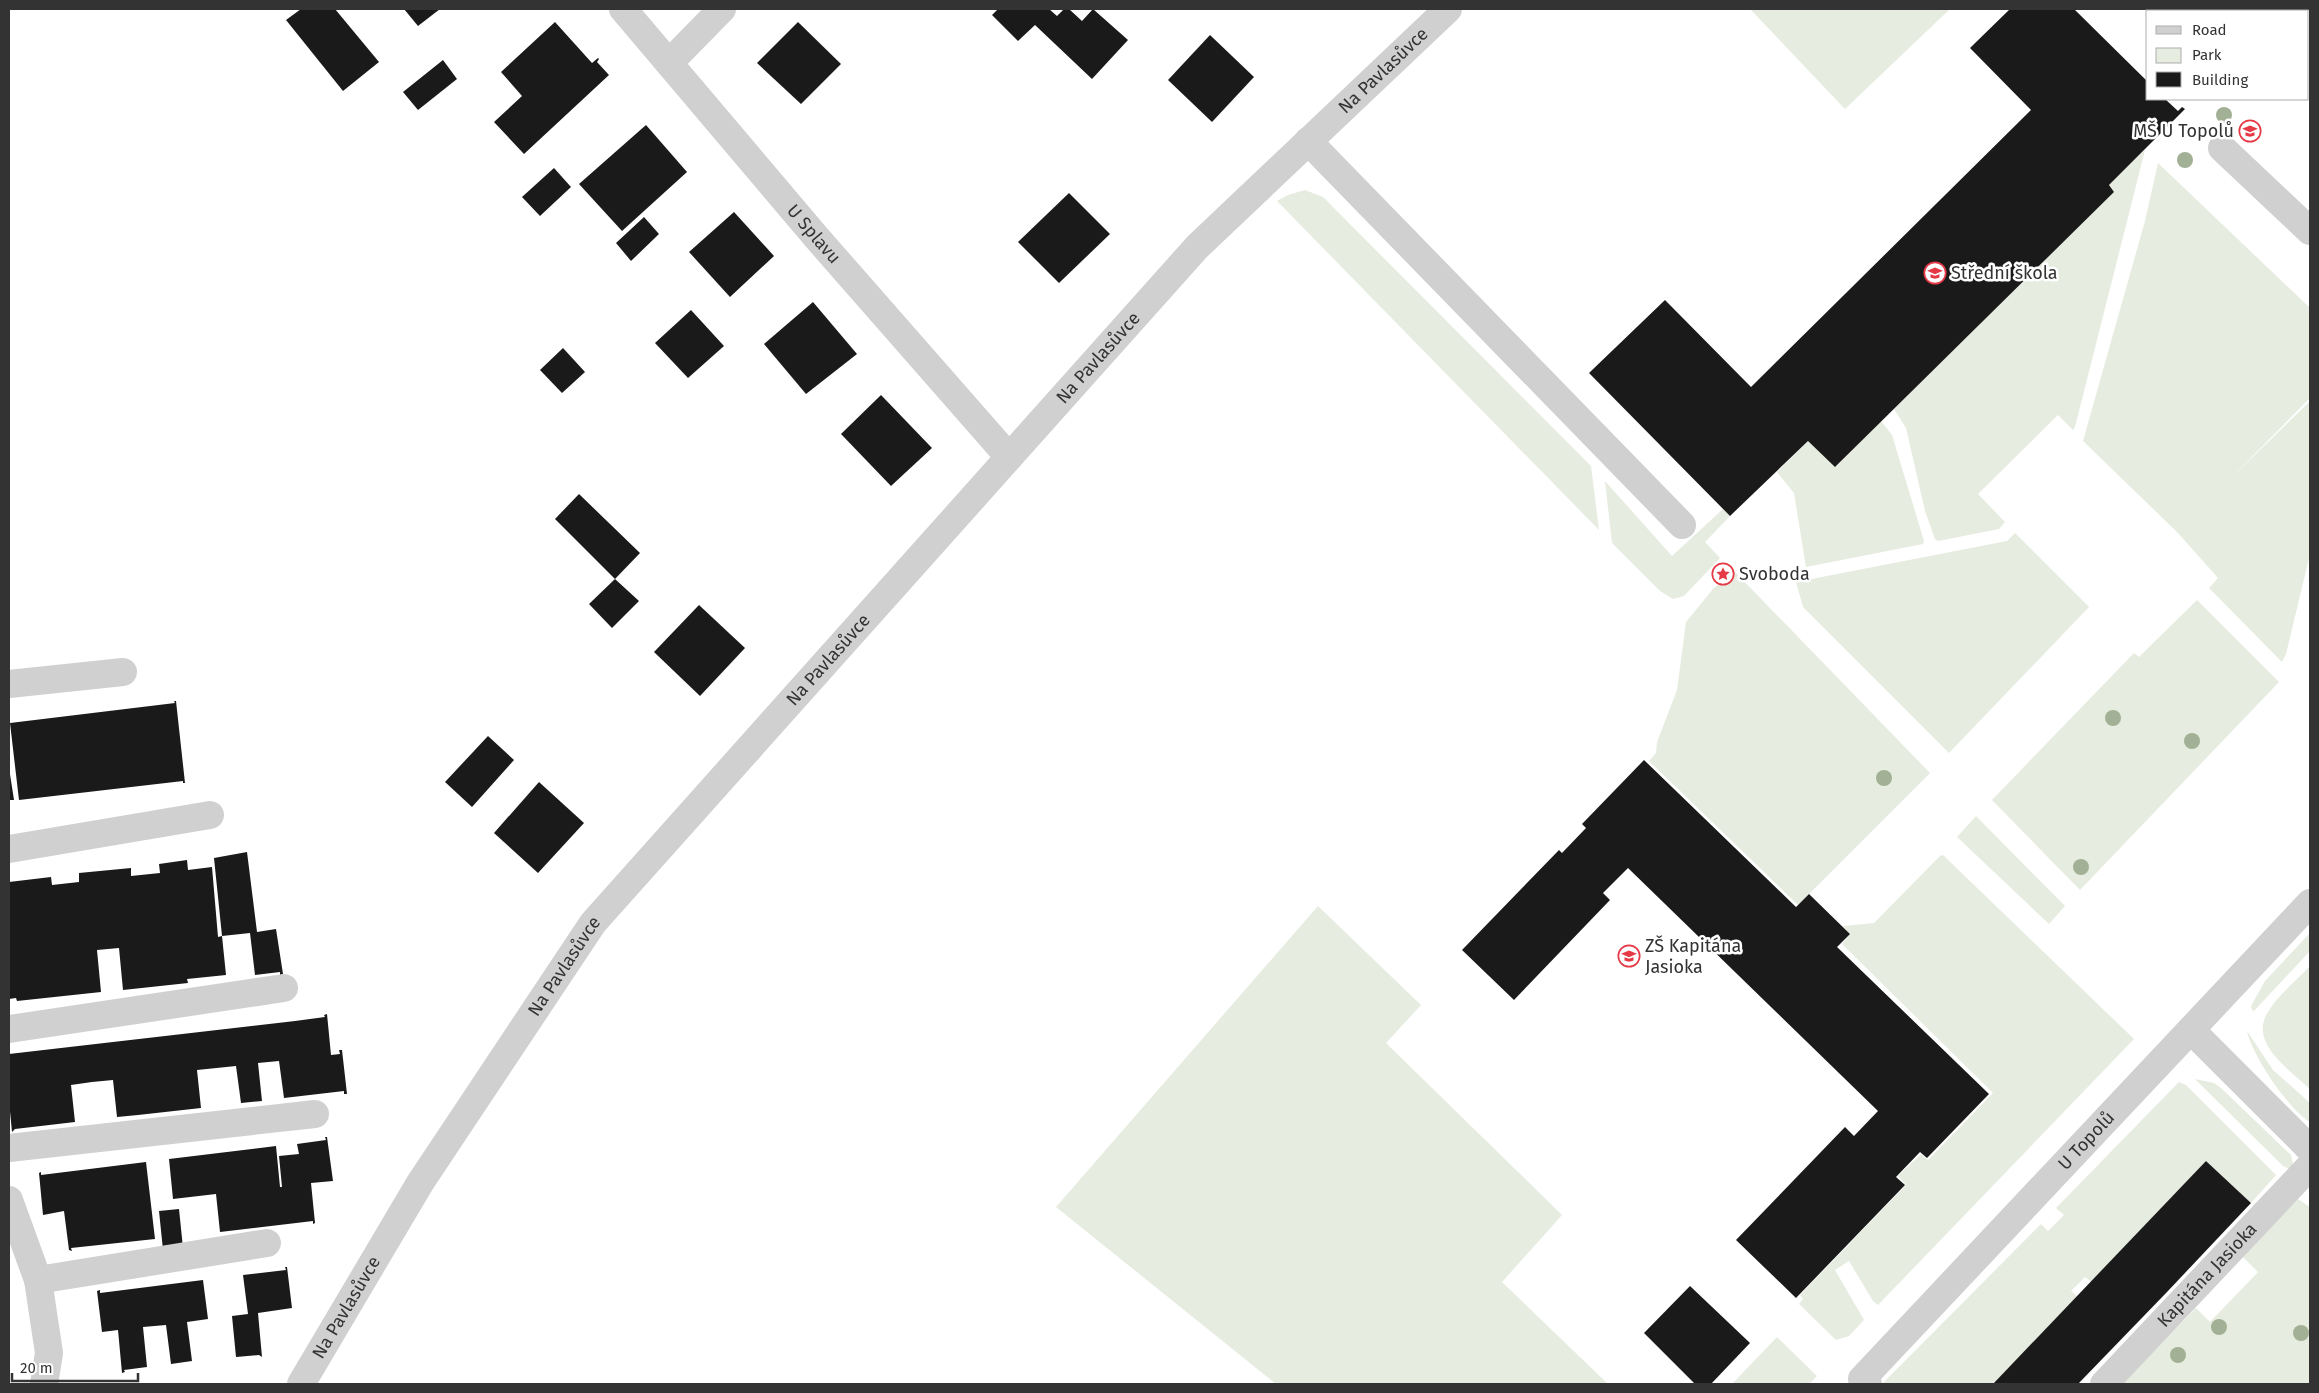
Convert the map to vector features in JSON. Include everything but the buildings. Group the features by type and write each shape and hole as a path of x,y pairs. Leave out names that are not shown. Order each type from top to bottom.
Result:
{"street":[{"name":"U Splavu","path":"623,9 817,238 1009,457"},
{"path":"668,62 722,9"},
{"name":"Na Pavlasůvce","path":"301,1384 420,1183 593,923 1197,248 1448,9"},
{"path":"1308,142 1682,524"},
{"path":"2222,148 2310,231"},
{"path":"9,684 123,672"},
{"path":"9,849 210,815"},
{"name":"U Topolů","path":"1865,1382 2310,903"},
{"path":"9,1029 284,988"},
{"path":"2191,1030 2310,1150"},
{"path":"9,1148 314,1114"},
{"name":"Kapitána Jasioka","path":"2104,1384 2310,1166"},
{"path":"9,1200 38,1280 49,1353 44,1384"},
{"path":"38,1280 267,1243"}],"green space":[{"path":"1750,9 1950,9 1845,109"},
{"path":"2145,150 2075,427 2073,430 2058,415 1978,494 2005,522 1999,529 1938,541 1935,539 1925,511 1906,428 1894,409 2114,192 2109,185"},
{"path":"2158,163 2310,308 2310,398 2229,480 2310,401 2310,554 2286,654 2282,662 2209,588 2218,578 2177,532 2083,441 2145,221"},
{"path":"1305,190 1323,197 1591,466 1599,530 1277,201 1288,195"},
{"path":"1881,421 1892,435 1924,541 1923,544 1806,567 1794,493 1777,472 1808,441 1836,467"},
{"path":"1605,481 1672,556 1723,509 1730,516 1705,542 1720,558 1684,596 1673,599 1660,591 1612,543"},
{"path":"2015,533 2089,607 1949,753 1803,607 1796,582 2007,541"},
{"path":"1734,571 1930,773 1798,905 1649,761 1656,753 1657,742 1677,690 1686,622 1713,589"},
{"path":"2197,600 2279,682 2080,890 1992,800 2134,653 2139,657"},
{"path":"1976,816 2065,906 2049,924 1957,837"},
{"path":"1943,855 2134,1039 1878,1305 1873,1301 1849,1261 1835,1270 1864,1320 1849,1336 1836,1340 1799,1304 1803,1299 1800,1295 1906,1185 1898,1176 1921,1154 1928,1160 1993,1093 1842,944 1850,934 1843,926 1874,923"},
{"path":"1318,906 1421,1005 1386,1043 1562,1215 1502,1282 1608,1384 1276,1384 1056,1207"},
{"path":"2310,933 2310,951 2254,1011 2252,1010 2251,1006 2265,981"},
{"path":"2310,966 2310,1089 2274,1055 2267,1045 2263,1034 2263,1023 2277,1000"},
{"path":"2247,1031 2273,1070 2310,1103 2310,1122 2292,1106 2272,1081 2256,1054"},
{"path":"2195,1079 2214,1083 2221,1088 2291,1155 2293,1164 2290,1169 2283,1166"},
{"path":"2179,1082 2186,1085 2276,1175 2251,1203 2206,1161 2091,1282 2085,1277 2071,1291 2077,1296 1994,1384 1882,1384 2041,1224 2048,1231 2064,1215 2056,1208"},
{"path":"2298,1199 2310,1207 2310,1384 2122,1384 2196,1308 2210,1322 2258,1272 2242,1256"},
{"path":"1777,1337 1817,1376 1809,1384 1732,1384"}],"place":[{"name":"MŠ U Topolů","path":"2250,131"},
{"name":"Střední škola","path":"1935,273"},
{"name":"Svoboda","path":"1723,574"},
{"name":"ZŠ Kapitána Jasioka","path":"1629,956"}]}
